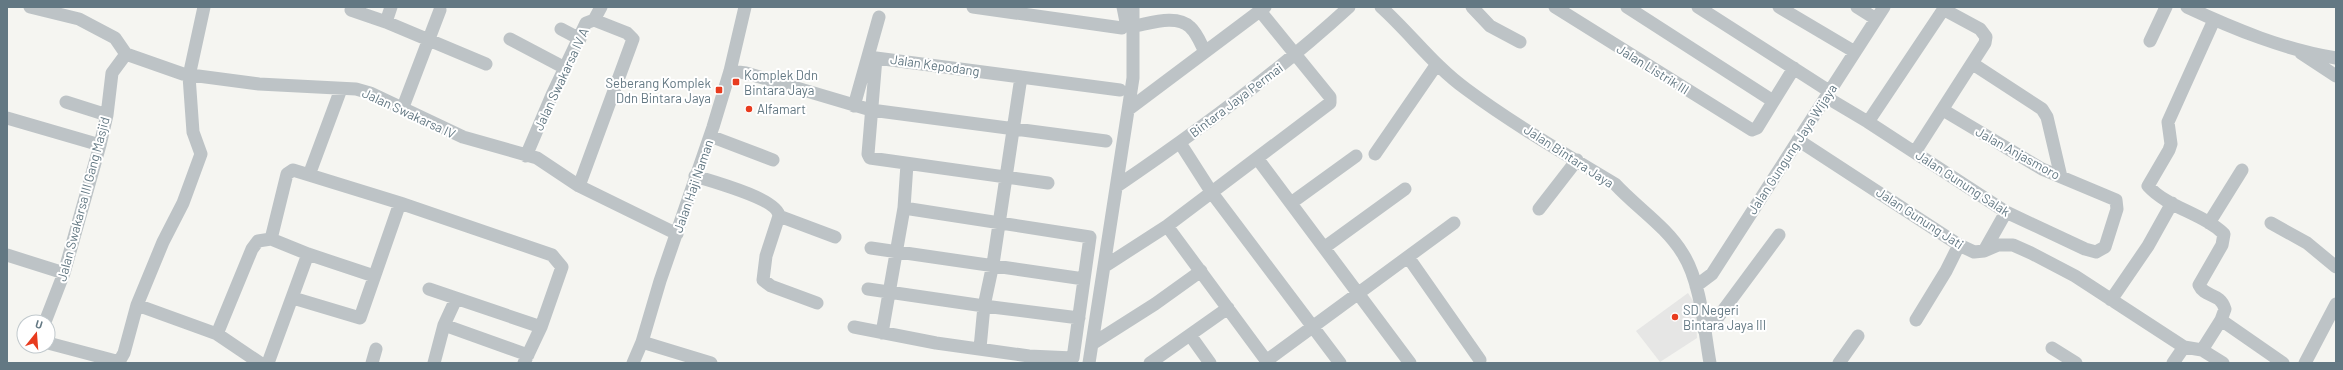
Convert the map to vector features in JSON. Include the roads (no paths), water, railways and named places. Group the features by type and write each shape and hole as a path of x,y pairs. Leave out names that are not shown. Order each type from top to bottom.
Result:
{"street":[{"path":"30,7 73,12 115,38 126,54"},
{"path":"56,346 100,361 116,361 122,357 137,305 166,236 183,203 201,154 193,132 189,76 204,7"},
{"path":"386,22 391,7"},
{"name":"Jalan Swakarsa IV A","path":"526,156 586,23 594,20 601,7"},
{"name":"Jalan Haji Naman","path":"633,363 642,342 660,281 710,136 730,71 745,7"},
{"path":"973,7 1122,28 1126,22 1124,7"},
{"path":"1089,363 1133,78 1133,7"},
{"name":"Bintara Jaya Permai","path":"1117,186 1180,143 1297,54 1349,7"},
{"name":"Jalan Bintara Jaya","path":"1381,7 1403,27 1437,64 1466,89 1615,184 1672,238 1683,254 1696,286 1710,363"},
{"path":"1472,7 1490,26 1520,42"},
{"name":"Jalan Listrik III","path":"1555,7 1574,12 1752,130 1757,128 1773,101"},
{"path":"1627,7 1773,101 1794,68"},
{"name":"Jalan Gunung Salak","path":"1698,7 1717,12 1868,122 2006,212 2086,250 2096,252 2105,247"},
{"path":"1779,7 1855,52"},
{"path":"1857,7 1876,19"},
{"name":"Jalan Gungung Jaya Wijaya","path":"1696,286 1712,274 1884,7"},
{"path":"2150,41 2166,7"},
{"path":"2187,7 2208,14 2298,51 2336,76"},
{"path":"1868,122 1944,8 1980,29 1986,37 1985,43 1973,64 1915,152"},
{"path":"351,10 430,39 486,64"},
{"path":"403,107 440,10"},
{"path":"1105,266 1167,226 1212,193 1330,104 1330,97 1297,54 1257,10 1205,52 1129,109"},
{"path":"2202,350 2221,320 2225,310 2223,302 2201,289 2199,285 2224,238 2224,234 2209,223 2172,203 2148,186 2169,150 2171,144 2168,122 2208,14"},
{"path":"854,106 879,17"},
{"path":"579,186 633,39 627,32 594,20"},
{"path":"1134,26 1171,21 1182,22 1192,28 1205,52"},
{"path":"561,29 580,39"},
{"path":"510,39 565,68"},
{"path":"2298,51 2336,58"},
{"name":"Jalan Swakarsa IV","path":"126,54 162,68 189,76 259,84 341,89 356,88 403,107 463,137 537,158 579,186 677,234"},
{"name":"Jalan Swakarsa III Gang Masjid","path":"48,314 64,273 100,145 107,115 112,73 126,54"},
{"name":"Jalan Kepodang","path":"871,110 875,60 878,57 1021,77"},
{"path":"1375,154 1437,64"},
{"path":"1973,64 2042,109 2047,117 2061,178"},
{"path":"730,71 746,73 871,110 1012,127 1106,141"},
{"path":"980,348 984,306 993,264 1012,127 1021,77 1120,90"},
{"path":"309,175 341,89"},
{"path":"66,102 107,115"},
{"path":"871,110 868,156 907,164 1048,183"},
{"name":"Jalan Anjasmoro","path":"1943,110 2042,169 2116,200 2117,209 2105,247"},
{"path":"7,118 100,145"},
{"path":"710,136 773,160"},
{"name":"Jalan Gunung Jati","path":"1798,140 1959,245 1974,252 1984,251 1998,245 2013,245 2075,276 2184,348"},
{"path":"1180,143 1212,193 1340,363"},
{"path":"1291,202 1356,156"},
{"path":"1257,158 1410,363"},
{"path":"1539,209 1576,160"},
{"path":"882,333 904,208 907,164"},
{"path":"271,239 288,172 293,170 400,203 556,258 562,266 541,327 526,359 444,325"},
{"path":"2209,223 2242,170"},
{"path":"695,176 751,195 776,209 779,216 766,256 763,280 771,286 818,303"},
{"path":"1325,248 1405,189"},
{"path":"293,298 360,318 363,315 374,276 400,203"},
{"path":"2111,300 2148,246 2172,203"},
{"path":"854,327 882,333 980,348 1071,359 1091,240 1089,236 904,208"},
{"path":"1984,251 2006,212"},
{"path":"779,216 835,237"},
{"path":"1167,226 1267,362 1454,223"},
{"path":"2271,223 2306,243 2336,267"},
{"path":"1718,321 1779,235"},
{"path":"217,334 256,244 262,239 271,239 308,254 374,276"},
{"path":"1916,320 1946,271 1959,245"},
{"path":"871,248 993,264 1084,279"},
{"path":"268,363 308,254"},
{"path":"7,255 64,273"},
{"path":"1408,257 1480,360"},
{"path":"1092,344 1155,304 1200,271"},
{"path":"1705,334 1757,278"},
{"path":"429,289 541,327"},
{"path":"868,289 1079,318"},
{"path":"434,363 444,325 456,299"},
{"path":"2305,363 2336,304"},
{"path":"137,305 217,334 260,363"},
{"path":"1150,363 1228,308"},
{"path":"2221,320 2283,363"},
{"path":"1190,335 1210,363"},
{"path":"1839,363 1858,336"},
{"path":"642,342 711,363"},
{"path":"2052,348 2076,363"},
{"path":"2174,363 2184,348 2202,350 2223,363"},
{"path":"372,363 376,349"}],"place":[{"name":"Komplek Ddn Bintara Jaya","path":"736,82"},
{"name":"Seberang Komplek Ddn Bintara Jaya","path":"719,90"},
{"name":"Alfamart","path":"749,109"},
{"name":"SD Negeri Bintara Jaya III","path":"1675,317"}]}
